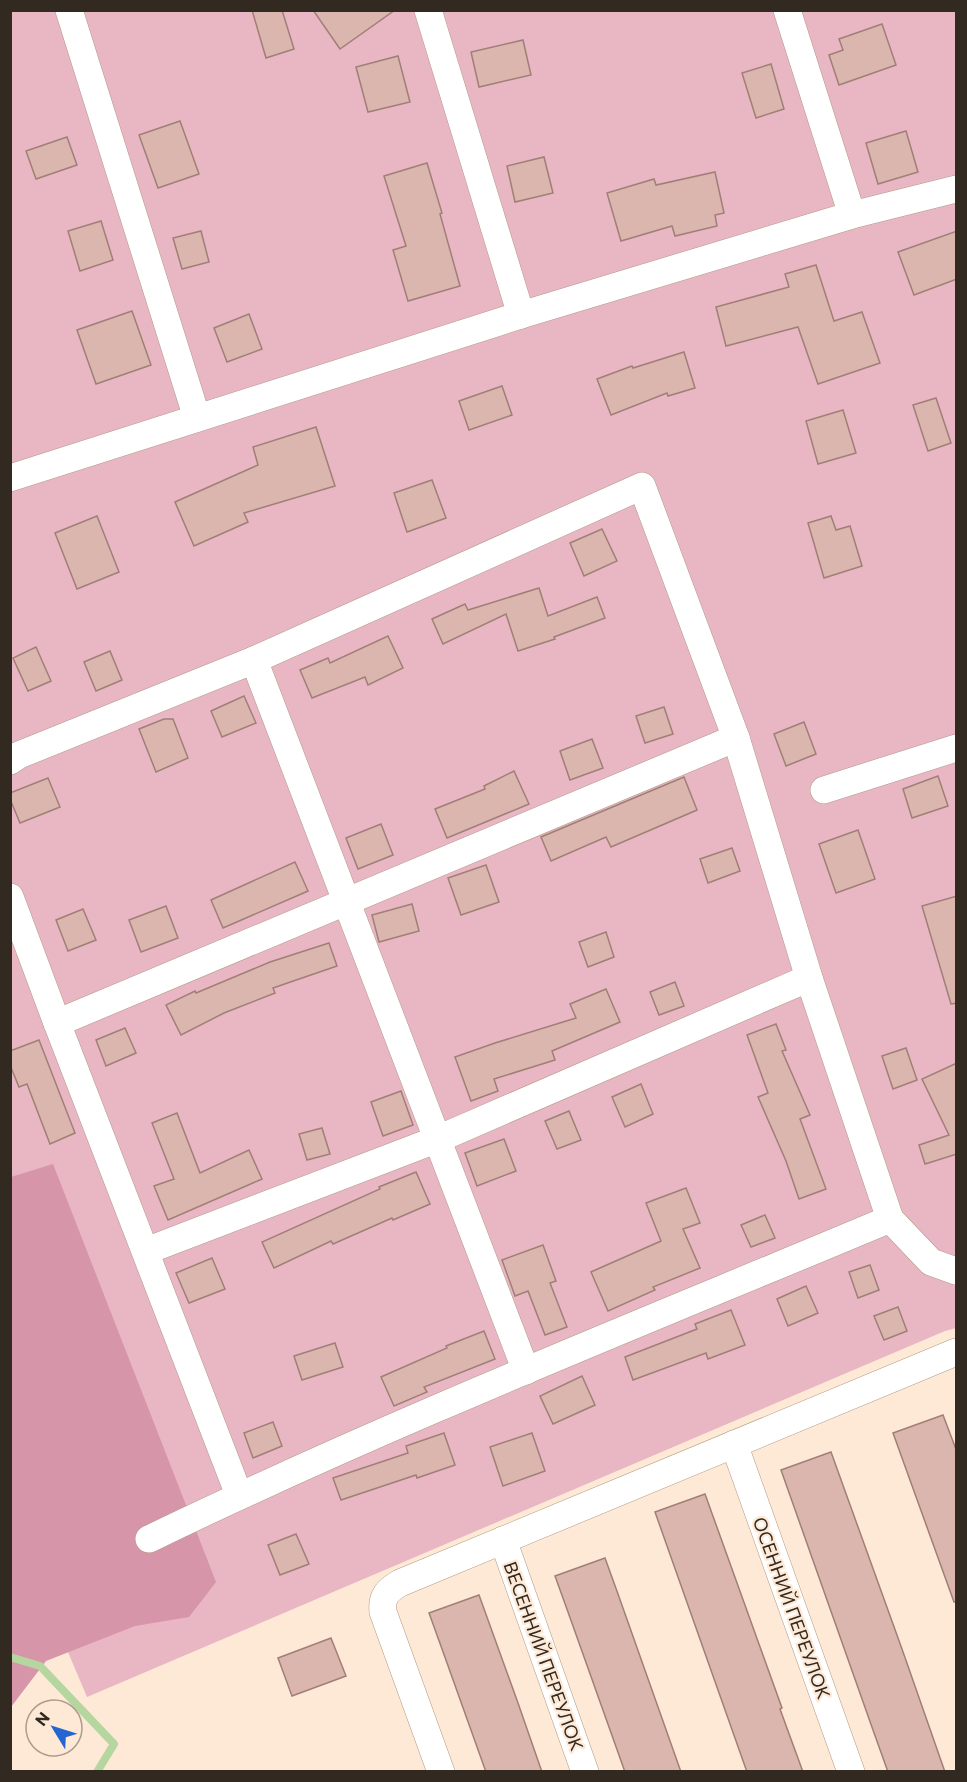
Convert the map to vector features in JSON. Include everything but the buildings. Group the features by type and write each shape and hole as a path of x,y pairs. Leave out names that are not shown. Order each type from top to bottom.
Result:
{"street":[{"path":"69,10 197,418"},
{"path":"428,10 521,315"},
{"path":"787,10 852,215"},
{"path":"10,478 521,315 852,215 957,189"},
{"path":"13,750 254,660 642,486 736,738 809,978 890,1219 930,1262 957,1271"},
{"path":"254,660 526,1371"},
{"path":"57,1023 736,738"},
{"path":"824,790 957,748"},
{"path":"10,897 239,1495"},
{"path":"146,1251 438,1140 809,978"},
{"path":"148,1539 239,1495 526,1371 890,1219"},
{"path":"441,1772 382,1603 389,1590 400,1583 957,1352"},
{"name":"ОСЕННИЙ ПЕРЕУЛОК","path":"734,1444 850,1772"},
{"name":"ВЕСЕННИЙ ПЕРЕУЛОК","path":"503,1540 585,1772"}],"shaded area":[{"path":"10,11 956,11 956,1328 87,1697 10,1515"},
{"path":"53,1164 216,1582 189,1617 135,1626 46,1661 11,1707 11,1177"}],"waterway":[{"path":"10,1657 40,1666 114,1744 97,1772"}]}
